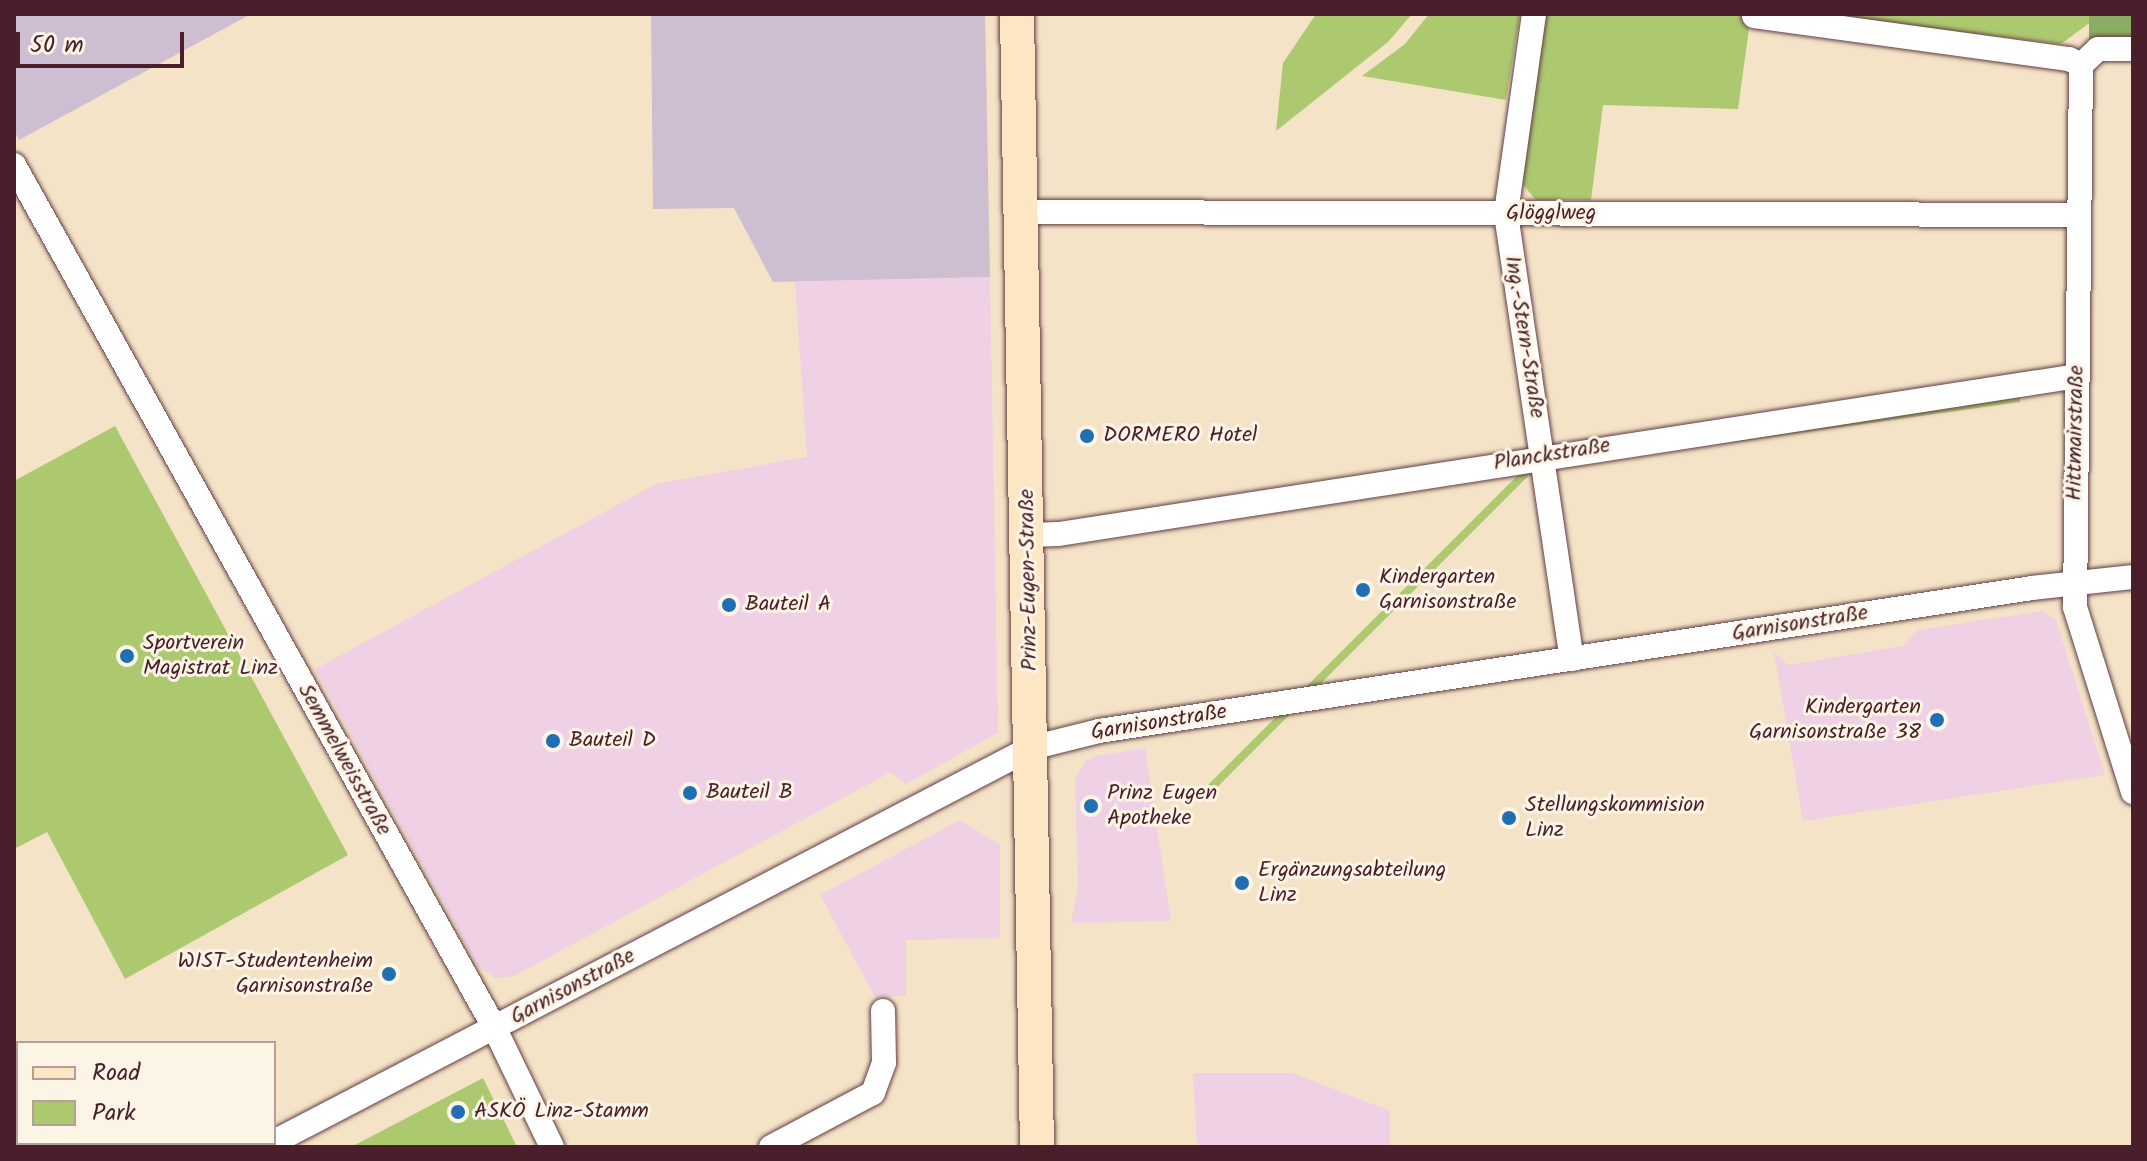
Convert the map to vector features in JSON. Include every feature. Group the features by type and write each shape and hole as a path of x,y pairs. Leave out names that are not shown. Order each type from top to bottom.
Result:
{"main road":[{"name":"Prinz-Eugen-Straße","path":"1017,14 1037,1147"}],"street":[{"name":"Ing.-Stern-Straße","path":"1534,14 1506,214 1572,659"},
{"path":"1754,16 2069,59 2081,65 2098,49 2133,49"},
{"name":"Hittmairstraße","path":"2081,65 2074,584 2077,621 2133,792"},
{"name":"Semmelweisstraße","path":"14,165 495,1029 552,1147"},
{"name":"Glögglweg","path":"1022,212 2079,215"},
{"name":"Planckstraße","path":"1028,535 2077,376"},
{"name":"Garnisonstraße","path":"276,1142 1031,748 1099,731 2133,577"},
{"path":"771,1147 873,1093 884,1063 883,1011"}],"shaded area":[{"path":"14,14 251,14 19,140 14,130"},
{"path":"651,14 985,14 990,277 773,282 734,208 653,209"},
{"path":"990,277 998,733 906,784 891,772 514,976 495,978 478,966 315,669 656,484 807,457 795,282"},
{"name":"Kindergarten Garnisonstraße 38","path":"2042,611 2056,620 2105,775 1803,821 1774,652 1788,665 1903,646 1918,630"},
{"path":"1145,748 1171,921 1071,923 1078,887 1075,778 1086,761 1096,756"},
{"path":"960,820 1000,845 1000,938 906,940 906,996 875,997 820,895"},
{"path":"1193,1073 1292,1073 1390,1111 1390,1147 1197,1147"}],"green space":[{"path":"1316,14 1412,14 1388,42 1276,131 1283,63"},
{"path":"1429,14 1520,14 1506,100 1362,76 1405,44"},
{"path":"1546,14 1751,14 1738,109 1603,105 1591,200 1536,200 1520,181"},
{"path":"1814,14 2133,14 2133,19 2099,16 2061,44"},
{"path":"2089,14 2133,14 2133,53 2089,53"},
{"path":"2019,395 2020,402 1563,466 1562,459"},
{"name":"Sportverein Magistrat Linz","path":"115,426 348,855 125,979 47,832 14,849 14,481"},
{"path":"1523,470 1529,476 1203,802 1197,796"},
{"name":"ASKÖ Linz-Stamm","path":"483,1078 517,1147 351,1147"}],"place":[{"name":"DORMERO Hotel","path":"1087,436"},
{"name":"Kindergarten Garnisonstraße","path":"1363,590"},
{"name":"Bauteil A","path":"729,605"},
{"name":"Sportverein Magistrat Linz","path":"127,656"},
{"name":"Kindergarten Garnisonstraße 38","path":"1937,720"},
{"name":"Bauteil D","path":"553,741"},
{"name":"Bauteil B","path":"690,793"},
{"name":"Prinz Eugen Apotheke","path":"1091,806"},
{"name":"Stellungskommision Linz","path":"1509,818"},
{"name":"Ergänzungsabteilung Linz","path":"1242,883"},
{"name":"WIST-Studentenheim Garnisonstraße","path":"389,974"},
{"name":"ASKÖ Linz-Stamm","path":"458,1112"}]}
